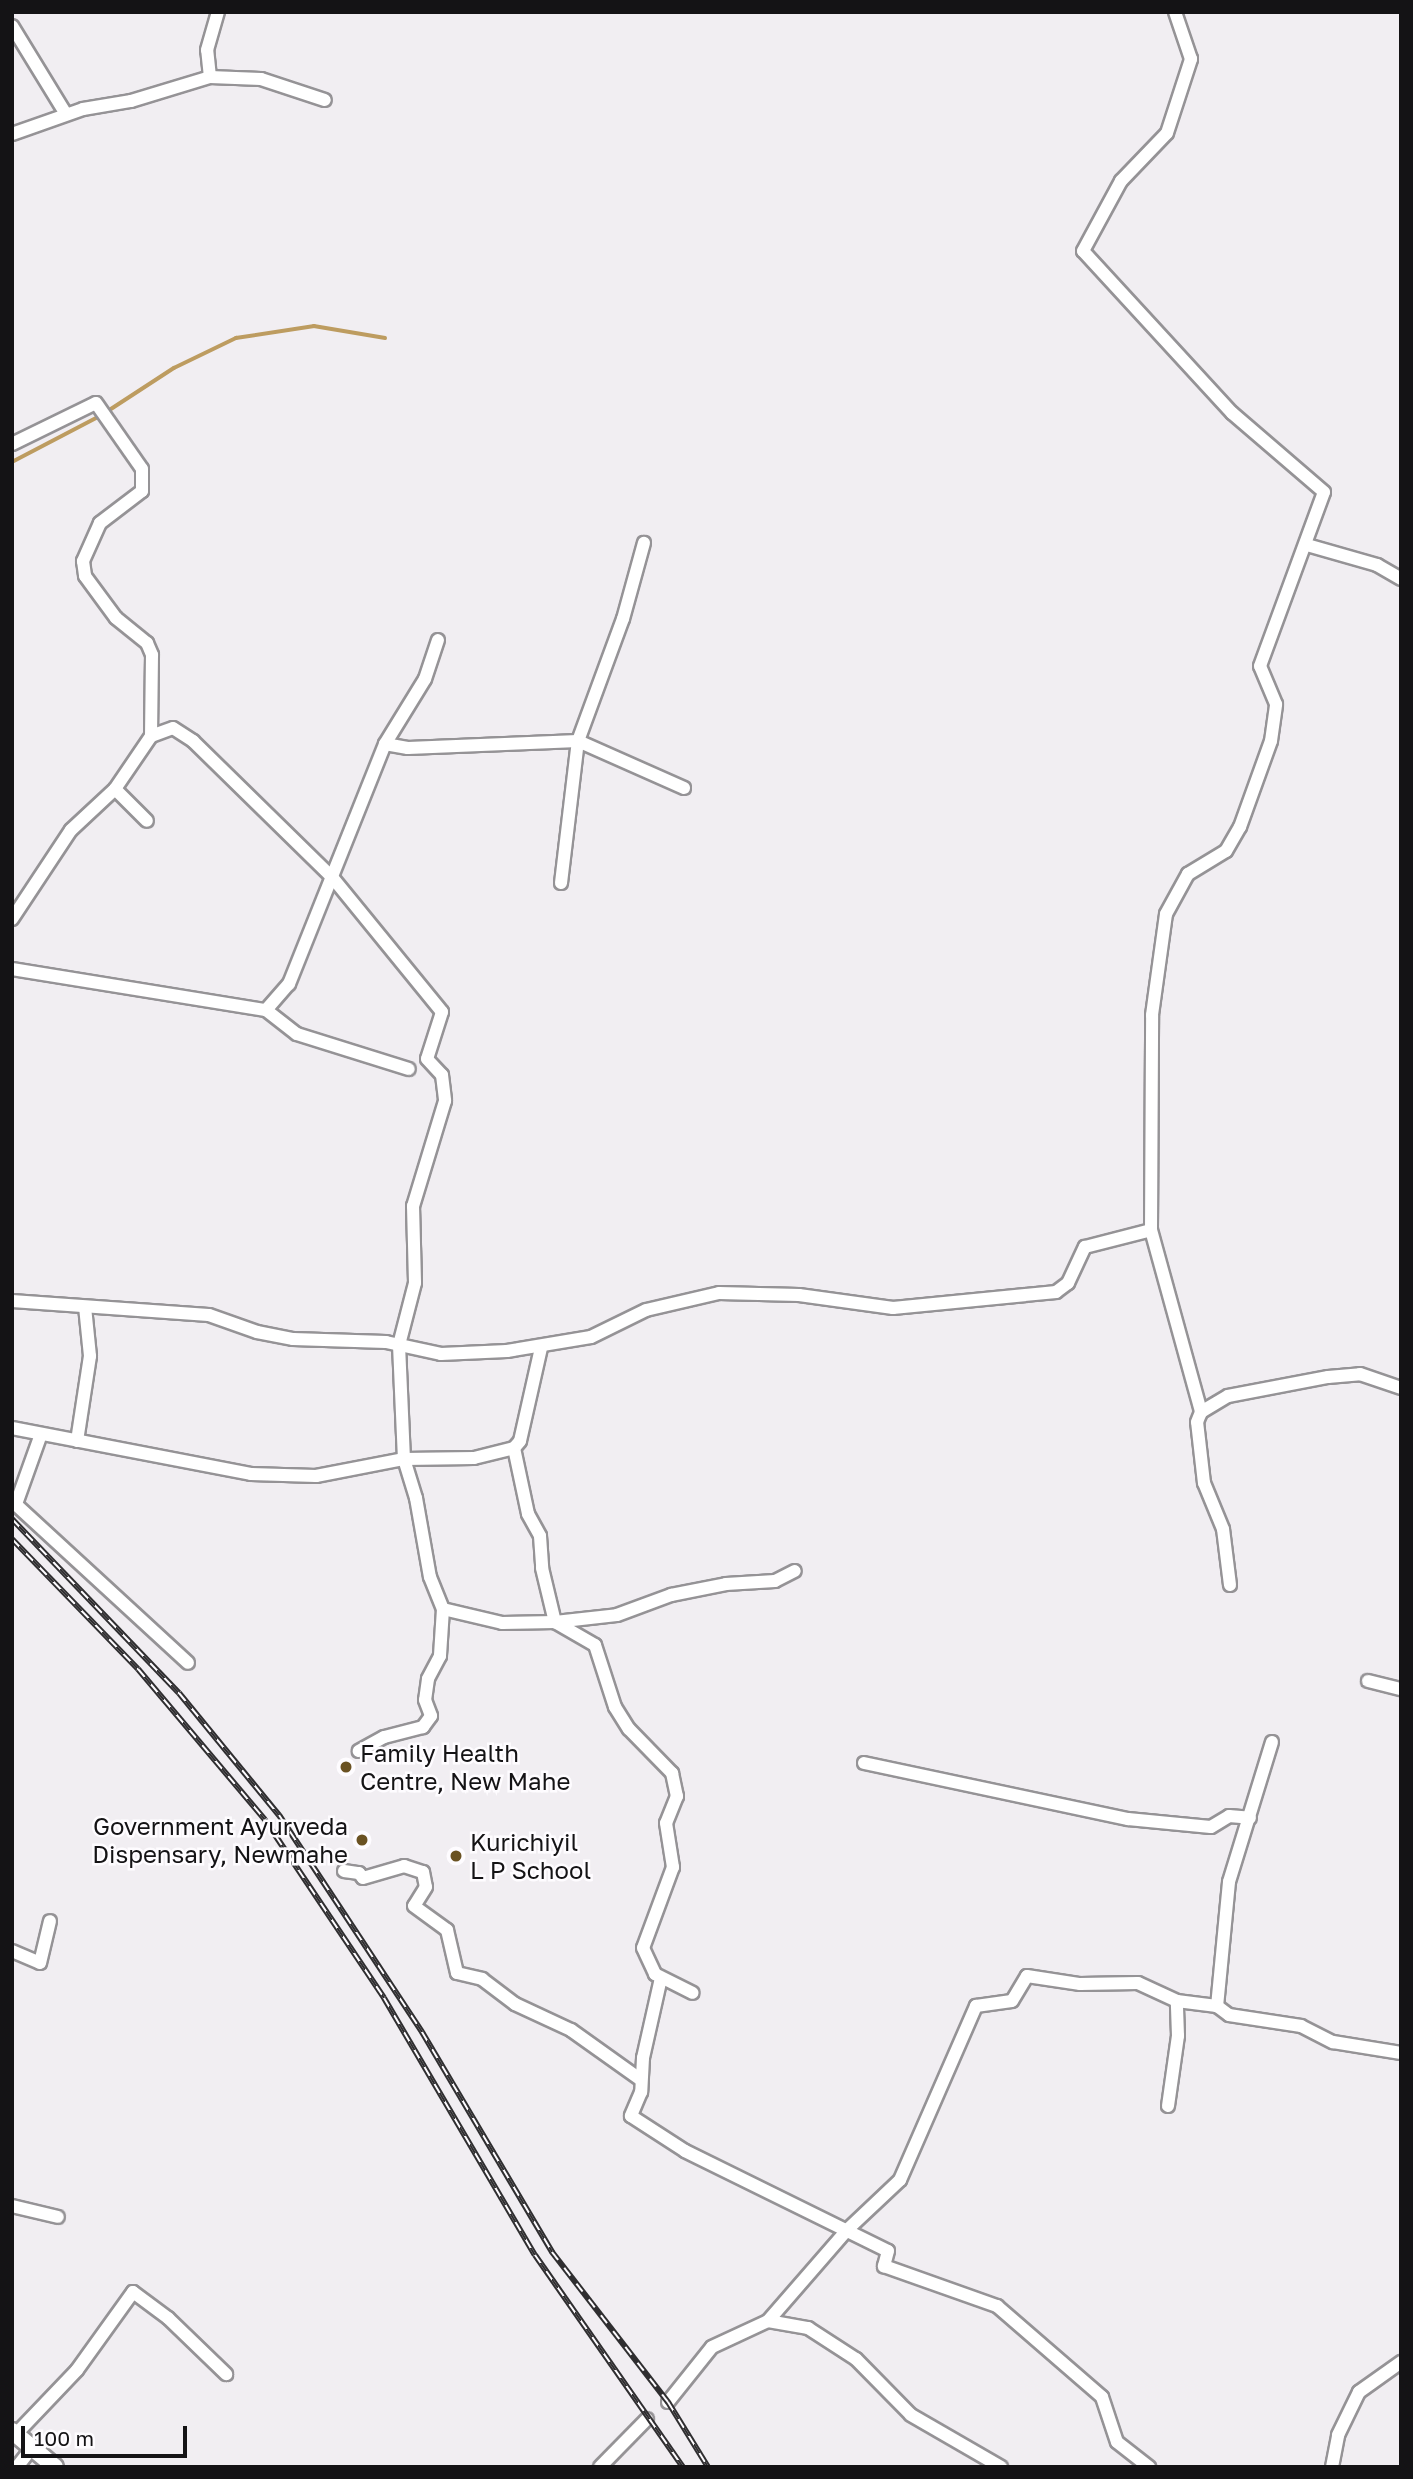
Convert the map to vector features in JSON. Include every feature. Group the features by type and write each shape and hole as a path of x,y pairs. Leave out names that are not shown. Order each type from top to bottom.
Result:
{"main road":[{"path":"14,2432 55,2467"}],"street":[{"path":"210,77 207,50 218,12"},
{"path":"1175,12 1191,60 1167,133 1121,181 1083,251 1232,413 1324,492 1307,545 1260,666 1276,704 1270,741 1240,827 1226,852 1188,874 1166,914 1152,1015 1151,1230 1201,1412 1197,1422 1203,1483 1223,1529 1230,1586"},
{"path":"12,26 66,114"},
{"path":"12,134 66,114 131,102 210,77 261,79 325,100"},
{"path":"12,444 96,403 142,469 142,491 100,523 83,561 85,576 116,618 147,643 152,655 151,736 115,789 71,830 12,919"},
{"path":"561,883 578,741 623,619 644,543"},
{"path":"1307,545 1377,565 1401,579"},
{"path":"266,1010 289,984 385,744 425,679 438,640"},
{"path":"151,736 173,728 184,734 332,877 442,1012 427,1059 442,1076 445,1101 413,1206 415,1283 399,1345 404,1459 416,1498 430,1577 443,1609 440,1656 428,1679 425,1700 431,1716 423,1727 384,1737 359,1751"},
{"path":"385,744 408,748 578,741 684,788"},
{"path":"115,789 147,821"},
{"path":"12,969 266,1010 298,1034 409,1069"},
{"path":"12,1301 209,1314 257,1332 293,1339 399,1345 441,1354 541,1348 591,1338 646,1310 685,1297 719,1293 799,1295 893,1308 1056,1292 1068,1283 1084,1247 1151,1230"},
{"path":"76,1441 90,1356 85,1307"},
{"path":"541,1348 514,1448 528,1514 540,1536 542,1568 555,1622 596,1645 615,1707 629,1729 672,1773 677,1796 666,1823 673,1867 643,1948 661,1978 693,1993"},
{"path":"1201,1412 1228,1396 1328,1377 1360,1374 1401,1388"},
{"path":"12,1428 251,1474 316,1476 404,1459 474,1458 514,1448"},
{"path":"41,1434 14,1502 188,1663"},
{"path":"443,1609 502,1623 555,1622 617,1615 671,1595 726,1584 775,1581 795,1571"},
{"path":"1368,1681 1401,1689"},
{"path":"1217,2006 1229,1882 1272,1742"},
{"path":"864,1763 1128,1819 1211,1827 1230,1816 1250,1818"},
{"path":"344,1871 359,1872 363,1878 404,1866 423,1872 426,1887 414,1906 447,1930 457,1973 482,1979 515,2004 571,2030 641,2080"},
{"path":"12,1951 40,1962 50,1921"},
{"path":"668,2402 712,2347 768,2321 847,2230 900,2180 976,2006 1012,2001 1027,1976 1080,1984 1138,1983 1177,2001 1217,2006 1229,2015 1301,2026 1333,2042 1401,2053"},
{"path":"661,1978 641,2080 631,2116 685,2151 888,2251 884,2266 997,2306 1101,2397 1118,2442 1149,2467"},
{"path":"1168,2106 1178,2036 1177,2001"},
{"path":"12,2206 58,2217"},
{"path":"14,2432 77,2370 133,2292 168,2318 226,2374"},
{"path":"768,2321 808,2328 856,2359 911,2415 1001,2467"},
{"path":"1332,2467 1338,2435 1359,2392 1401,2362"},
{"path":"600,2467 647,2419"},
{"path":"17,2467 32,2448"}],"waterway":[{"path":"111,409 174,368 236,338 314,326 385,338"},
{"path":"12,462 96,418"}],"railway":[{"path":"12,1519 179,1693 279,1815 422,2032 552,2252 668,2402 708,2467"},
{"path":"12,1539 138,1669 265,1820 384,1998 535,2255 683,2467"}],"place":[{"name":"Family Health Centre, New Mahe","path":"346,1767"},
{"name":"Government Ayurveda Dispensary, Newmahe","path":"362,1840"},
{"name":"Kurichiyil L P School","path":"456,1856"}]}
